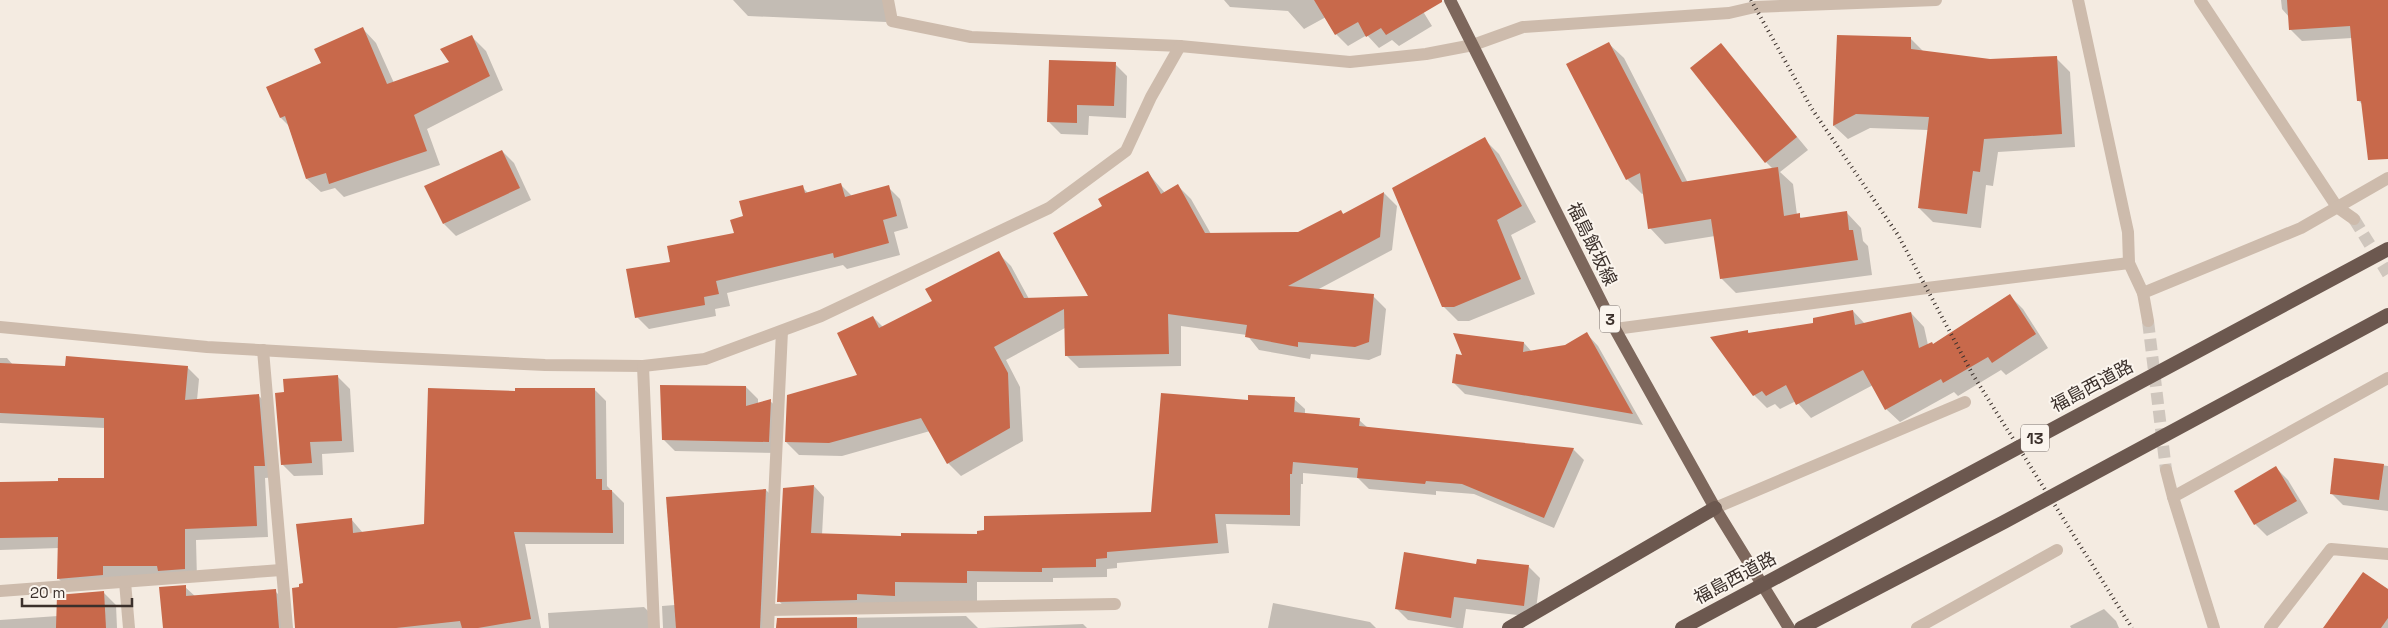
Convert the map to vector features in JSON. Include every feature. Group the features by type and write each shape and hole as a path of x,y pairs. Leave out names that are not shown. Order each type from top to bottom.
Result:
{"highway":[{"name":"福島西道路","path":"1682,628 2388,249"},
{"path":"1802,628 2004,522 2388,315"},
{"path":"1509,628 1715,508"}],"main road":[{"name":"福島飯坂線","path":"1450,0 1615,329 1715,508 1789,628"}],"street":[{"path":"888,0 892,21 971,37 1180,46 1350,62 1426,54 1473,45 1523,27 1728,13 1755,8 1936,0"},
{"path":"2078,0 2128,232 2130,264 2143,293 2148,321"},
{"path":"2200,0 2337,207 2354,219"},
{"path":"0,327 263,350 545,365 643,366 705,359 821,316 1049,208 1126,151 1151,97 1180,46"},
{"path":"2143,293 2301,228 2388,178"},
{"path":"1615,329 1936,286 2130,264"},
{"path":"768,628 782,331"},
{"path":"263,350 287,628"},
{"path":"643,366 654,628"},
{"path":"2173,497 2388,378"},
{"path":"1715,508 1965,402"},
{"path":"2166,470 2214,628"},
{"path":"2270,628 2331,549 2388,554"},
{"path":"1918,628 2057,550"},
{"path":"0,591 282,570"},
{"path":"125,582 129,628"},
{"path":"769,610 1115,604"}],"building":[{"path":"1314,0 1442,0 1442,2 1386,35 1381,28 1366,37 1358,22 1335,35"},
{"path":"2287,0 2388,0 2388,159 2368,160 2361,101 2357,101 2350,26 2289,30"},
{"path":"363,27 387,84 449,62 440,49 472,35 490,76 414,115 427,151 329,184 326,173 306,179 285,116 280,118 266,87 321,63 314,49"},
{"path":"1837,35 1911,37 1911,49 1990,59 2057,56 2062,134 1984,139 1980,172 1973,171 1967,214 1918,208 1929,117 1856,114 1833,126"},
{"path":"1609,42 1682,182 1778,167 1784,216 1800,213 1800,218 1847,211 1849,230 1853,230 1858,260 1720,279 1711,219 1648,229 1640,173 1626,180 1566,64"},
{"path":"1721,43 1797,137 1765,163 1690,68"},
{"path":"1049,60 1116,62 1114,106 1077,105 1077,123 1047,122"},
{"path":"1485,137 1522,206 1497,220 1521,279 1454,307 1442,307 1392,188"},
{"path":"502,150 520,188 443,224 424,186"},
{"path":"1148,171 1161,194 1178,184 1205,233 1298,232 1341,210 1343,214 1384,192 1380,237 1288,286 1374,294 1369,342 1355,347 1298,342 1298,347 1245,337 1247,325 1168,314 1169,354 1065,356 1064,309 994,347 1008,373 1010,428 947,464 921,418 829,443 785,442 787,395 857,375 837,333 873,316 879,328 932,301 925,289 999,251 1024,298 1088,296 1053,233 1102,206 1098,199"},
{"path":"841,183 845,197 889,185 897,216 883,220 889,243 834,258 833,253 716,281 719,294 704,297 705,305 635,318 626,269 670,262 667,246 734,233 730,220 743,216 739,201 803,185 805,193"},
{"path":"2010,294 2036,334 1992,363 1988,357 1943,383 1941,379 1885,410 1863,370 1796,405 1786,385 1766,396 1762,391 1753,396 1710,337 1748,330 1748,333 1813,323 1813,318 1853,310 1855,325 1911,312 1919,348 1932,342 1933,344"},
{"path":"1587,332 1633,414 1452,383 1456,354 1462,355 1453,333 1524,342 1523,352 1565,345"},
{"path":"66,356 188,366 185,400 259,394 265,466 254,466 257,526 185,529 185,569 158,571 157,566 103,566 103,575 57,579 58,537 0,538 0,482 58,481 58,478 104,478 104,418 0,413 0,363 65,366"},
{"path":"338,375 342,441 310,442 312,463 281,465 275,393 284,392 283,379"},
{"path":"660,385 746,386 746,406 771,399 769,442 662,440"},
{"path":"428,388 515,391 515,388 595,388 596,479 602,479 602,490 612,490 613,533 514,532 531,619 478,628 462,628 460,621 396,628 295,628 292,588 299,587 299,584 303,583 296,524 352,518 353,533 424,524"},
{"path":"1161,393 1248,400 1248,395 1295,397 1294,412 1360,418 1359,426 1574,448 1544,518 1462,484 1426,481 1425,484 1357,478 1358,468 1293,462 1292,474 1290,474 1290,515 1215,514 1218,543 1107,552 1107,558 1096,559 1096,567 1042,568 1042,572 967,571 967,583 895,582 895,596 857,594 857,600 777,602 783,488 814,485 811,533 901,536 901,533 977,534 977,531 984,530 984,516 1151,512"},
{"path":"2334,458 2384,464 2379,500 2330,494"},
{"path":"2276,466 2297,501 2254,525 2234,491"},
{"path":"766,489 760,628 676,628 666,497"},
{"path":"1404,552 1476,564 1477,559 1529,565 1524,606 1454,597 1451,618 1395,609"},
{"path":"2363,572 2388,589 2388,618 2381,628 2323,628"},
{"path":"186,585 186,596 276,589 279,628 163,628 159,587"},
{"path":"104,591 106,628 56,628 57,595"},
{"path":"857,617 857,628 776,628 777,618"}],"tunnel":[{"path":"2354,219 2388,274"},
{"path":"2148,321 2166,470"}],"railway":[{"path":"1751,0 1812,109 1898,235 1973,375 2132,628"}]}
